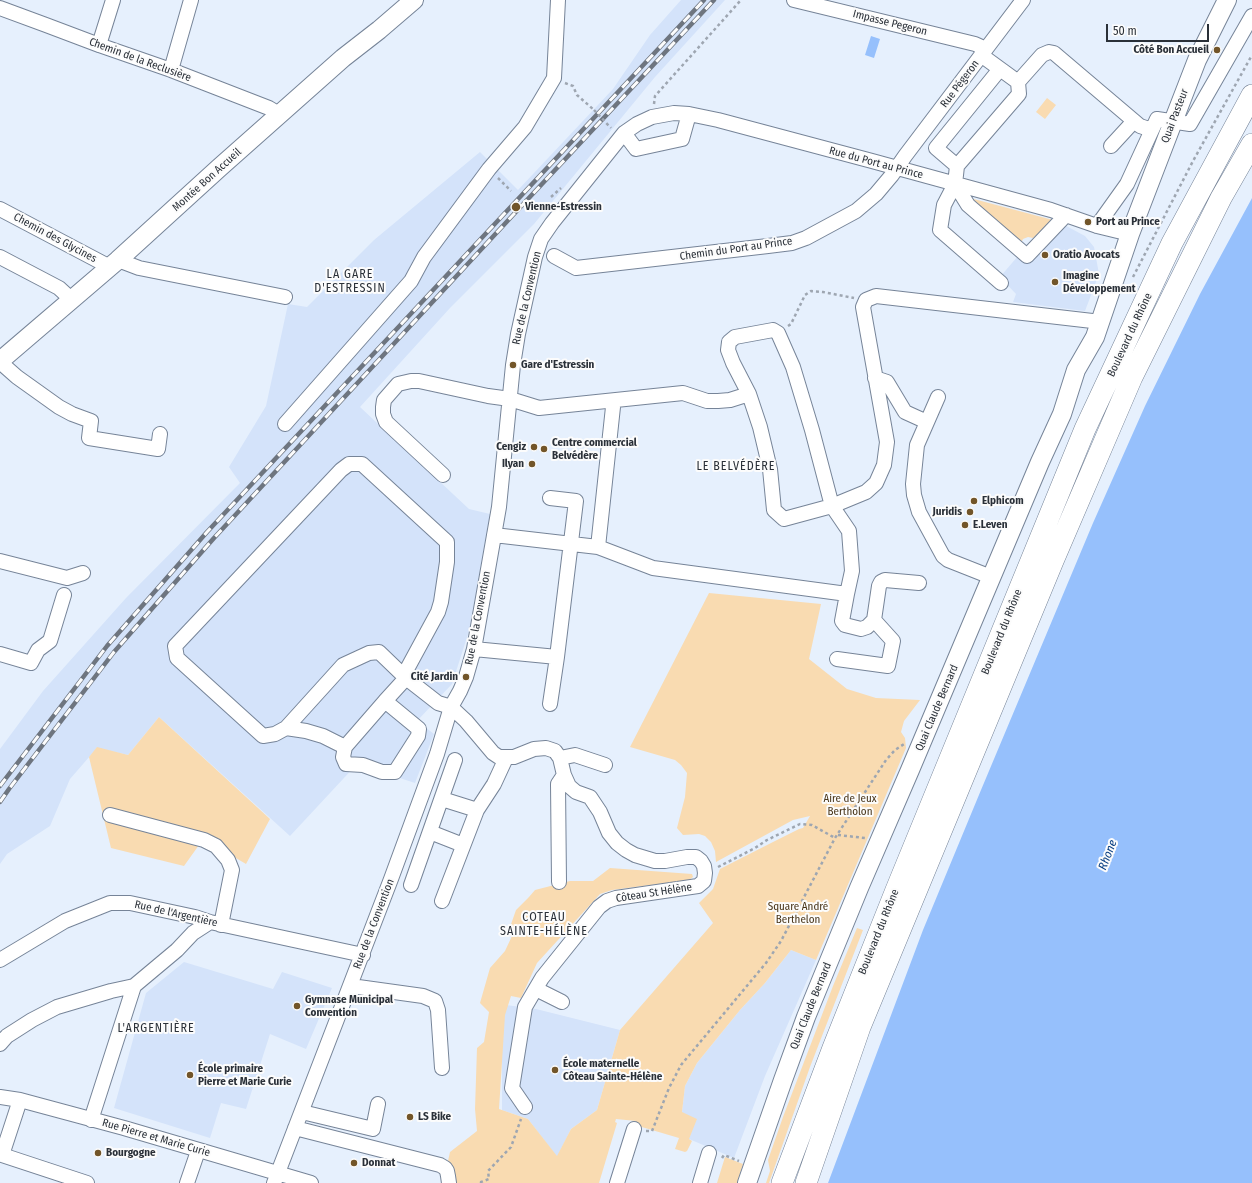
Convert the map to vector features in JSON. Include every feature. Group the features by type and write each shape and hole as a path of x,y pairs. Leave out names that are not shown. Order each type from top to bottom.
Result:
{"highway":[{"name":"Boulevard du Rhône","path":"782,1183 833,1048 896,890 1085,429 1172,243 1252,95"},
{"name":"Boulevard du Rhône","path":"806,1183 860,1027 1053,561 1132,377 1221,198 1252,144"}],"main road":[{"name":"Montée Bon Accueil","path":"0,361 114,264 343,58 414,0"},
{"name":"Quai Pasteur","path":"1130,234 1197,60 1227,0"},
{"name":"Quai Claude Bernard","path":"747,1183 806,1017 991,577 1062,414 1076,370 1095,337 1130,234"}],"street":[{"path":"99,45 113,0"},
{"path":"171,70 191,0"},
{"path":"285,424 411,281 424,257 489,169 525,127 554,78 558,0"},
{"name":"Impasse Pegeron","path":"794,0 975,44 1000,69 1018,82"},
{"name":"Rue Pégeron","path":"897,169 905,156 1023,0"},
{"name":"Chemin de la Reclusière","path":"0,8 171,70 269,108 280,114"},
{"path":"1097,226 1127,184 1157,119 1190,124 1252,16"},
{"path":"1001,283 940,230 944,205 955,184 957,166 1019,94 1018,82 1042,55 1049,52 1054,53 1140,126 1152,130"},
{"path":"957,166 936,148 1000,69"},
{"name":"Rue du Port au Prince","path":"618,130 638,124 652,117 674,113 689,114 726,122 955,184 1066,215 1097,226 1130,234"},
{"path":"618,130 636,149 682,140 689,114"},
{"path":"1111,146 1134,121"},
{"name":"Rue de la Convention","path":"276,1178 363,955 437,754 451,707 466,677 474,649 500,507 510,399 518,334 535,257 541,239 618,130"},
{"name":"Chemin du Port au Prince","path":"554,256 576,268 792,243 806,238 856,211 876,194 897,169"},
{"path":"955,184 968,205 1027,256 1066,215"},
{"name":"Chemin des Glycines","path":"0,209 114,264 285,297"},
{"path":"0,256 59,288 72,300"},
{"path":"919,583 885,580 881,582 879,586 874,620 867,627 861,628 845,625 842,621 852,571 849,531 832,506 812,430 793,367 778,333 773,330 735,337 729,342 728,350 748,394 760,427 770,469 774,510 784,519 832,506 866,492 876,484 884,465 887,442 862,307 866,300 876,296 1101,322"},
{"path":"0,361 17,378 59,407 72,414 91,421 89,438 158,450 160,434"},
{"path":"875,378 887,382 905,412 927,422"},
{"path":"443,475 386,422 383,407 384,400 398,384 411,380 419,381 488,396 510,399 539,408 683,393 708,401 730,400 748,394"},
{"path":"938,397 917,444 913,484 918,512 943,556 948,560 991,577"},
{"path":"598,547 613,407 612,401"},
{"path":"385,701 419,729 418,736 394,772 382,772 363,765 346,764 343,757 345,747 385,701 406,678 406,671 438,612 447,562 447,542 362,464 349,464 175,646 177,658 263,736 275,734 286,728 343,665 368,653 379,652 406,678 438,703 451,707 466,721 493,753 499,757 514,757 534,749 546,748 555,751 560,758 575,755 605,765"},
{"path":"550,498 576,501 550,704"},
{"path":"494,535 598,547 653,568 847,594"},
{"path":"0,561 67,578 83,573"},
{"path":"0,654 31,663 38,650 50,641 64,595"},
{"path":"837,658 888,666 892,641 874,620"},
{"path":"474,649 557,657"},
{"path":"286,728 306,731 323,736 345,747"},
{"path":"442,901 477,810 494,784 506,758"},
{"name":"Côteau St Hélène","path":"523,1112 512,1088 525,1007 542,978 599,907 608,901 616,898 698,886 704,881 706,873 701,861 696,857 655,861 635,855 617,843 609,833 600,812 590,797 576,792 569,786 564,775 560,758"},
{"path":"411,885 455,760"},
{"path":"559,882 558,784 564,775"},
{"path":"442,799 477,810"},
{"path":"0,1044 7,1036 32,1020 57,1007 111,991 134,986 177,950 193,933 215,924 232,870 228,860 216,846 204,840 110,815"},
{"path":"430,832 464,845"},
{"name":"Rue de l'Argentière","path":"0,960 65,921 110,903 130,904 195,917 215,924 363,955"},
{"path":"91,1120 134,986"},
{"path":"351,986 423,996 435,1001 438,1010 442,1068"},
{"path":"536,989 562,1002"},
{"name":"Rue Pierre et Marie Curie","path":"0,1097 20,1100 198,1151 276,1178 311,1183"},
{"path":"20,1100 1,1156 88,1183"},
{"path":"302,1112 373,1129 378,1104"},
{"path":"295,1128 440,1165 447,1171 449,1183"},
{"path":"617,1183 634,1129"},
{"path":"187,1183 198,1151"},
{"path":"700,1183 708,1153"}],"path":[{"path":"652,117 655,96 741,0"},
{"path":"1133,278 1193,161 1252,55"},
{"path":"577,95 618,130"},
{"path":"489,169 511,191"},
{"path":"778,333 791,324 805,295 811,291 866,300"},
{"path":"634,1129 652,1132 669,1088 681,1065 758,973 781,941 835,838 886,760 895,750 905,743 925,737"},
{"path":"706,873 800,824 812,825 835,838"},
{"path":"838,835 880,840"},
{"path":"481,1183 489,1179 488,1171 511,1147 523,1112"},
{"path":"708,1153 723,1158 724,1155 753,1166"}],"shaded area":[{"path":"681,0 725,0 655,77 534,224 450,308 360,407 469,509 490,514 469,631 452,684 417,721 434,734 415,783 357,764 290,836 159,717 128,755 97,748 70,779 50,826 7,854 0,864 0,749 43,691 126,598 240,483 229,467 266,406 288,304 307,307 374,240 480,152 518,190 613,89 650,35"},
{"path":"1055,220 1085,236 1094,247 1099,274 1085,311 1013,302 1016,294 1000,277 1018,256"},
{"path":"791,950 816,960 765,1076 734,1158 689,1139 682,1112 685,1086 697,1063"},
{"name":"École primaire Pierre et Marie Curie","path":"184,962 273,989 282,972 332,988 306,1049 270,1034 246,1109 221,1103 210,1138 114,1108 146,993"},
{"name":"École maternelle Côteau Sainte-Hélène","path":"506,1005 536,1009 620,1030 597,1110 571,1129 557,1157 528,1119 502,1110 502,1026"}],"green space":[{"path":"1047,98 1056,105 1045,119 1036,112"},
{"path":"970,198 1053,220 1033,238 1028,237 1023,239 1020,245"},
{"path":"709,593 821,604 809,659 847,689 876,698 920,700 904,721 901,732 905,738 906,748 816,960 791,950 697,1063 685,1086 682,1112 697,1119 689,1139 692,1141 687,1151 685,1152 675,1149 679,1138 635,1125 636,1121 616,1119 615,1122 617,1123 599,1183 454,1183 448,1161 450,1152 477,1131 475,1109 477,1048 484,1042 489,1012 480,1003 490,968 505,951 512,936 509,930 516,910 535,890 570,881 593,881 610,868 692,874 693,877 689,880 612,890 600,894 537,963 521,998 511,996 505,1015 499,1109 528,1119 557,1156 571,1129 597,1110 620,1030 713,923 699,903 713,889 720,869 803,828 810,816 793,820 716,862 715,851 711,842 705,836 699,834 683,835 677,828 685,797 687,773 675,760 630,747"},
{"path":"159,717 270,819 246,864 224,851 199,845 184,866 111,848 89,757 97,747 128,755"},
{"path":"857,928 863,930 810,1067 769,1183 766,1183 770,1171 768,1160 783,1117 833,986"},
{"path":"725,1157 743,1164 737,1183 717,1183"}],"water":[{"path":"871,36 880,39 874,58 865,55"},
{"name":"Rhone","path":"1252,198 1252,1183 828,1183 923,930 1093,523 1145,406 1200,294"}],"railway":[{"path":"0,786 107,646 207,532 704,0"},
{"path":"0,802 114,652 214,538 714,0"}],"place":[{"name":"Côté Bon Accueil","path":"1217,50"},
{"name":"Vienne-Estressin","path":"516,207"},
{"name":"Port au Prince","path":"1088,222"},
{"name":"Oratio Avocats","path":"1045,255"},
{"name":"Imagine Développement","path":"1055,282"},
{"name":"Gare d'Estressin","path":"513,365"},
{"name":"Cengiz","path":"534,447"},
{"name":"Centre commercial Belvédère","path":"544,449"},
{"name":"Ilyan","path":"532,464"},
{"name":"Elphicom","path":"974,501"},
{"name":"Juridis","path":"970,512"},
{"name":"E.Leven","path":"965,525"},
{"name":"Cité Jardin","path":"466,677"},
{"name":"Gymnase Municipal Convention","path":"297,1006"},
{"name":"École maternelle Côteau Sainte-Hélène","path":"555,1070"},
{"name":"École primaire Pierre et Marie Curie","path":"190,1075"},
{"name":"LS Bike","path":"410,1117"},
{"name":"Bourgogne","path":"98,1153"},
{"name":"Donnat","path":"354,1163"}],"district":[{"name":"LA GARE D'ESTRESSIN","path":"350,282"},
{"name":"LE BELVÉDÈRE","path":"736,467"},
{"name":"COTEAU SAINTE-HÉLÈNE","path":"544,925"},
{"name":"L'ARGENTIÈRE","path":"156,1029"}],"park label":[{"name":"Aire de Jeux Bertholon","path":"850,805"},
{"name":"Square André Berthelon","path":"798,913"}]}
